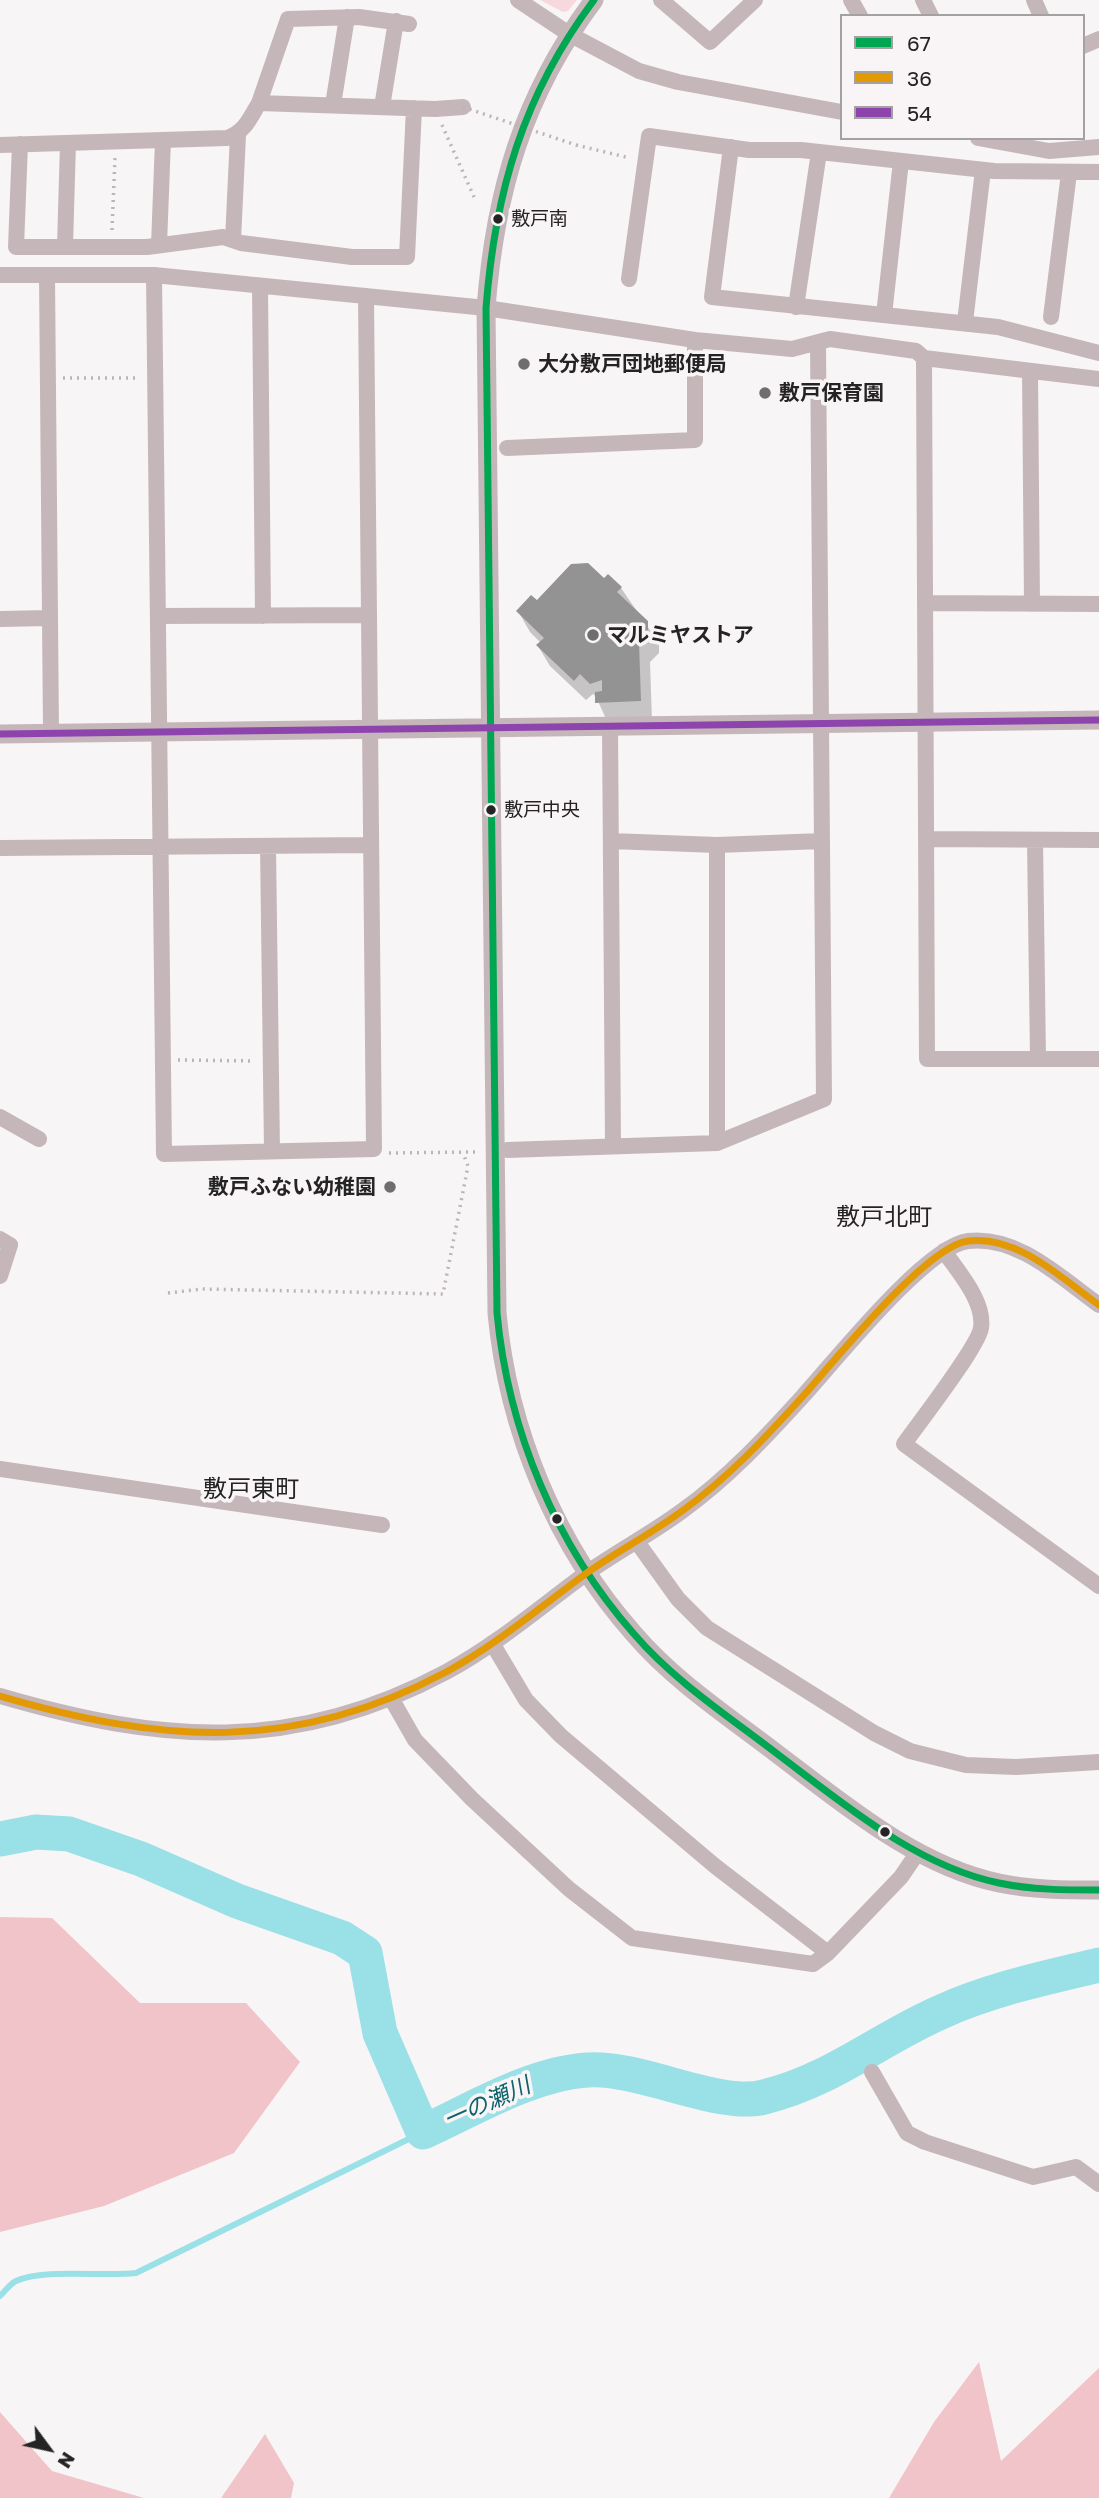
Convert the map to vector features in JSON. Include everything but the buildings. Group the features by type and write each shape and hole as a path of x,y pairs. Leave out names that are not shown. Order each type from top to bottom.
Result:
{"street":[{"path":"519,0 569,34 639,71 665,79 840,112"},
{"path":"594,0 569,34 528,111 505,178 493,232 486,308 497,1313 502,1367 536,1477 586,1574 634,1635 685,1682 843,1804 918,1852 964,1873 998,1883 1043,1889 1099,1890"},
{"path":"661,0 710,42 755,0"},
{"path":"333,105 347,17"},
{"path":"233,240 238,135 259,103 288,19 347,17 402,23 382,107"},
{"path":"259,103 463,107"},
{"path":"20,145 16,247 159,245 223,237 352,257 407,257 414,108"},
{"path":"0,145 227,138 238,135"},
{"path":"629,279 649,136 731,148 819,152 984,170 1099,172"},
{"path":"159,245 163,140"},
{"path":"989,140 1049,151 1099,148"},
{"path":"65,246 68,143"},
{"path":"731,148 712,297 965,322 1014,330 1099,353"},
{"path":"796,307 819,152"},
{"path":"884,315 901,161"},
{"path":"965,322 984,170"},
{"path":"1051,317 1069,173"},
{"path":"0,275 155,275 486,308 695,340 792,349 830,339 842,340 915,351 924,358 1099,379"},
{"path":"47,275 51,732"},
{"path":"155,275 164,1154 374,1149 366,296"},
{"path":"260,286 263,616"},
{"path":"507,448 695,440 695,340"},
{"path":"507,1150 718,1143 824,1099 818,342"},
{"path":"924,358 927,1059 1099,1059"},
{"path":"1030,371 1032,604"},
{"path":"925,603 1099,604"},
{"path":"158,616 369,615"},
{"path":"0,619 50,618"},
{"path":"0,734 1099,720"},
{"path":"610,726 613,1145"},
{"path":"926,839 1099,840"},
{"path":"1035,840 1038,1059"},
{"path":"611,841 717,845 822,841"},
{"path":"0,848 371,845"},
{"path":"717,845 718,1143"},
{"path":"268,846 272,1151"},
{"path":"0,1117 39,1139"},
{"path":"0,1239 10,1245 0,1276"},
{"path":"0,1696 96,1722 201,1735 254,1733 307,1724 390,1698 449,1671 492,1643 723,1479 869,1322 944,1251 966,1241 992,1241 1017,1249 1099,1305"},
{"path":"944,1251 970,1290 979,1310 981,1328 972,1347 904,1444 1099,1586"},
{"path":"0,1469 382,1525"},
{"path":"637,1542 678,1599 707,1629 874,1733 910,1751 966,1765 1016,1767 1099,1762"},
{"path":"492,1643 526,1700 561,1736 715,1866 828,1953"},
{"path":"390,1698 415,1740 471,1798 569,1889 632,1938 813,1964 828,1953 901,1877 918,1852"},
{"path":"872,2072 907,2133 925,2142 1033,2177 1076,2167 1099,2184"}],"path":[{"path":"463,107 576,145 645,161"},
{"path":"435,108 474,197"},
{"path":"112,247 116,142"},
{"path":"48,378 156,378"},
{"path":"163,1060 271,1062"},
{"path":"374,1149 383,1153 463,1153 482,1150"},
{"path":"168,1293 202,1289 443,1294 468,1161 463,1153"},
{"path":"468,1161 477,1162"}],"shaded area":[{"path":"540,0 577,0 568,11 563,12"},
{"path":"0,1917 52,1918 140,2003 246,2003 300,2062 234,2153 104,2206 0,2232"},
{"path":"979,2362 1001,2461 1099,2368 1099,2498 889,2498 934,2422"},
{"path":"0,2412 52,2471 144,2498 0,2498"},
{"path":"265,2434 294,2483 291,2498 221,2498"}],"waterway":[{"name":"一の瀬川","path":"0,1839 36,1832 69,1834 141,1859 237,1901 342,1938 365,1953 380,2033 423,2132 524,2085 544,2078 587,2070 630,2074 725,2097 764,2097 789,2090 834,2070 918,2023 960,2004 1019,1985 1099,1965"},
{"path":"0,2296 14,2282 28,2277 136,2273 423,2132"}],"transit line":[{"name":"67","path":"594,0 548,72 517,146 497,224 486,308 497,1313 512,1400 540,1484 581,1563 634,1634 685,1684 856,1813 939,1863 999,1883 1049,1889 1099,1890"},
{"name":"54","path":"0,734 1099,720"},
{"name":"36","path":"0,1696 116,1724 172,1731 226,1732 280,1728 334,1717 390,1699 446,1672 482,1650 584,1575 699,1498 761,1441 906,1283 929,1262 950,1248 968,1241 986,1241 1021,1251 1054,1271 1099,1305"}],"place":[{"name":"敷戸南","path":"498,219"},
{"name":"大分敷戸団地郵便局","path":"524,364"},
{"name":"敷戸保育園","path":"765,393"},
{"name":"マルミヤストア","path":"593,635"},
{"name":"敷戸中央","path":"491,810"},
{"name":"敷戸ふない幼稚園","path":"390,1187"}],"district":[{"name":"敷戸北町","path":"884,1217"},
{"name":"敷戸東町","path":"251,1489"}]}
